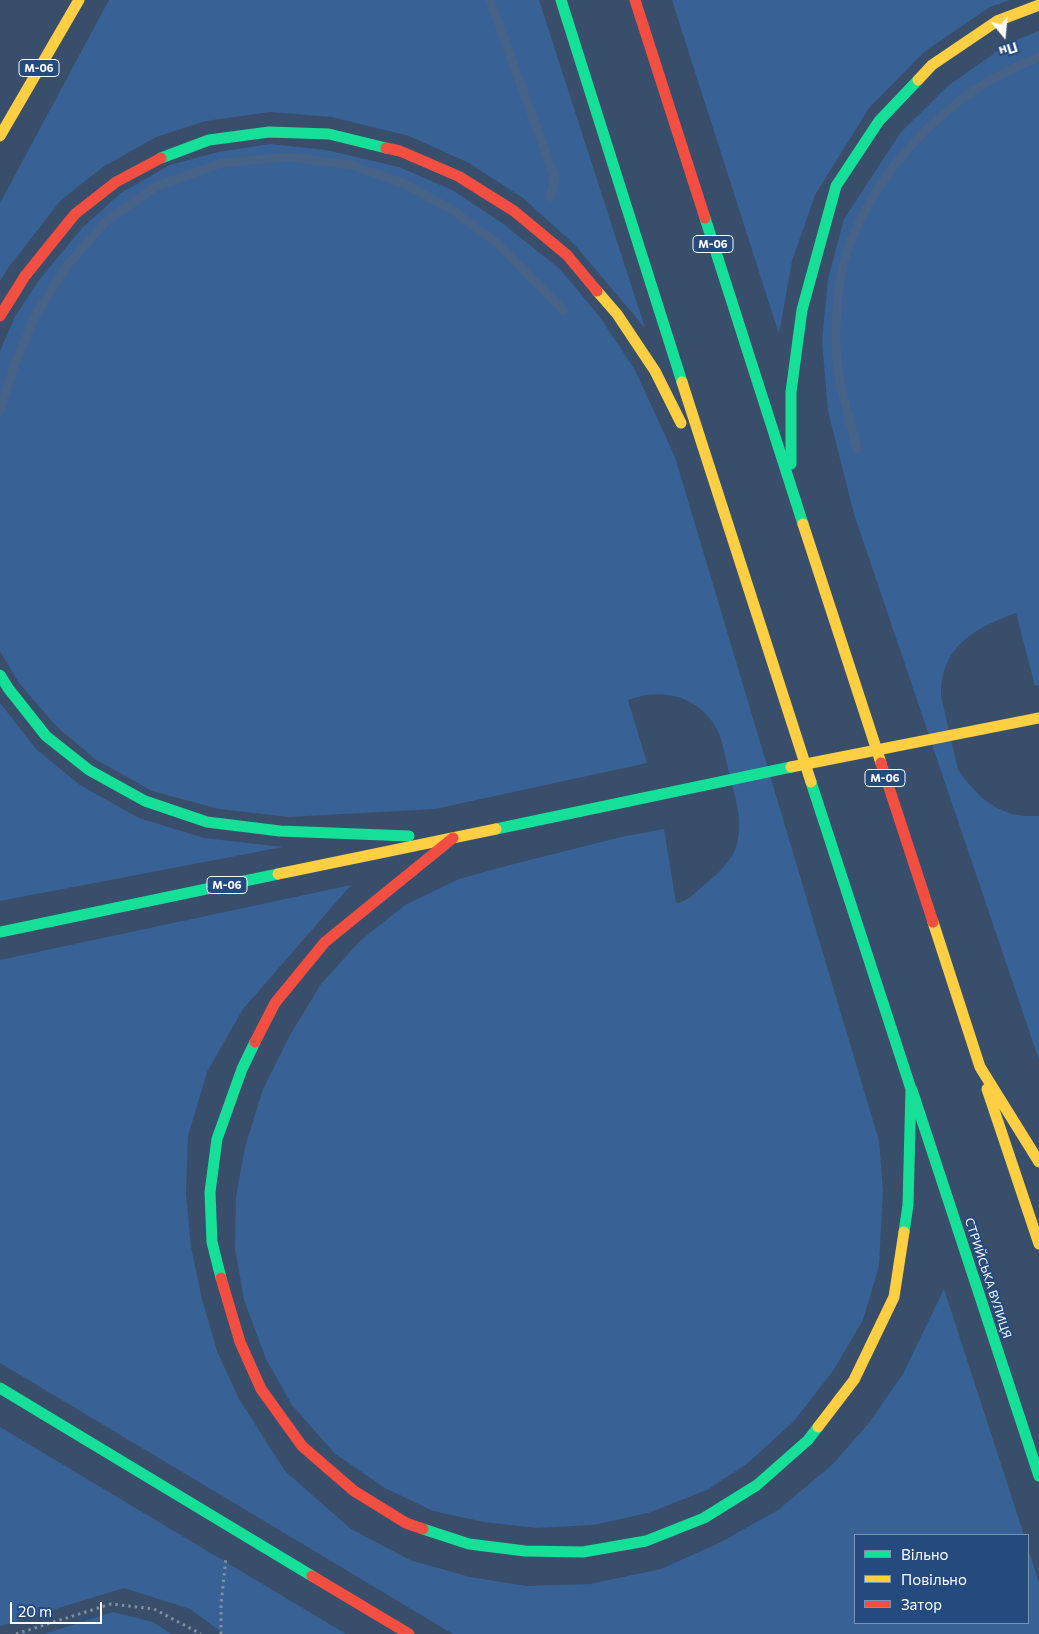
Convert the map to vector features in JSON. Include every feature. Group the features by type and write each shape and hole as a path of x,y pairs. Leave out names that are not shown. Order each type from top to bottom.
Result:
{"main road":[{"name":"М-06","path":"0,136 79,0"},
{"path":"562,0 719,498"},
{"name":"М-06","path":"635,0 791,488 980,1068 1039,1162"},
{"path":"791,488 791,392 802,310 836,186 879,122 932,65 997,21 1039,5"},
{"path":"0,316 25,276 75,214 116,182 168,155 209,140 269,132 329,134 400,151 458,176 514,210 567,255 616,314 655,371 719,498"},
{"name":"СТРИЙСЬКА ВУЛИЦЯ","path":"719,498 1039,1476"},
{"path":"0,675 46,736 89,770 145,801 208,822 280,831 453,838"},
{"name":"М-06","path":"0,932 657,794 1039,718"},
{"path":"453,838 325,942 275,1003 242,1069 217,1139 210,1192 212,1242 225,1294 240,1342 261,1389 302,1446 354,1491 406,1523 469,1544 525,1551 583,1552 646,1541 704,1518 757,1485 808,1440 854,1380 894,1297 908,1205 911,1088"},
{"path":"980,1068 1039,1244"},
{"path":"0,1388 409,1634"}],"path":[{"path":"16,1634 111,1604 154,1609 201,1634"}],"shaded area":[{"path":"109,0 539,0 645,328 574,244 523,198 469,163 409,136 332,117 270,112 206,121 156,137 103,167 61,200 0,281 0,203"},
{"path":"672,0 1010,0 990,7 924,52 869,108 815,195 792,261 779,334"},
{"path":"1039,31 1039,685 1035,686 1016,613 987,625 974,633 953,652 942,679 941,696 958,770 968,783 982,798 997,808 1011,814 1039,816 1039,1060 854,514 828,411 822,341 828,279 844,219 901,132 949,85 1009,43"},
{"path":"270,144 326,150 399,167 452,190 502,223 560,269 599,316 635,370 675,457 879,1141 883,1190 879,1266 863,1320 833,1371 794,1421 748,1463 707,1490 648,1513 593,1525 537,1528 484,1522 433,1511 385,1488 334,1453 292,1405 266,1359 244,1300 235,1248 236,1197 245,1147 263,1089 290,1035 321,984 360,941 405,905 459,879 621,837 664,829 676,903 691,897 719,872 735,850 739,836 739,819 723,746 713,723 704,712 682,698 655,694 642,696 628,700 647,763 435,809 289,817 219,809 152,791 95,759 57,727 19,683 0,651 0,351 15,317 39,280 83,227 121,193 170,165 218,152"},
{"path":"0,703 37,750 80,785 139,818 204,838 283,847 0,901"},
{"path":"351,885 243,1009 207,1072 188,1136 186,1194 191,1247 202,1299 217,1351 239,1399 285,1471 351,1529 410,1560 470,1577 526,1586 590,1584 661,1569 719,1543 778,1510 833,1464 868,1424 903,1374 944,1289 1024,1534 854,1534 854,1624 1029,1624 1029,1551 1039,1583 1039,1634 453,1634 0,1363 0,960"},
{"path":"0,1427 346,1634 224,1634 190,1609 124,1588 0,1626"},
{"path":"113,1612 153,1622 171,1634 44,1634"}],"waterway":[{"path":"490,0 555,178 550,197"},
{"path":"857,449 837,365 836,328 840,280 849,245 865,210 886,177 912,145 941,116 972,92 1005,72 1039,58"},
{"path":"0,411 14,366 35,316 66,267 106,221 157,186 222,163 290,157 351,165 405,184 451,209 498,244 563,310"}],"traffic: fast":[{"path":"561,0 682,382"},
{"path":"791,464 791,392 802,310 836,186 879,121 918,80"},
{"path":"161,158 209,140 269,132 329,134 386,148"},
{"path":"705,218 803,524"},
{"path":"0,675 46,736 89,770 145,801 207,822 280,831 409,836"},
{"path":"496,829 791,767"},
{"path":"811,782 911,1089 908,1205 904,1232"},
{"path":"0,932 278,874"},
{"path":"221,1278 212,1242 210,1192 217,1139 242,1069 255,1042"},
{"path":"912,1090 1039,1476"},
{"path":"0,1388 312,1576"},
{"path":"423,1529 469,1544 525,1551 583,1552 646,1541 704,1518 757,1485 808,1440 818,1427"}],"traffic: slow":[{"path":"0,136 79,0"},
{"path":"918,80 932,65 997,21 1039,5"},
{"path":"597,291 617,314 655,371 681,423"},
{"path":"682,382 811,782"},
{"path":"803,524 881,763"},
{"path":"791,767 1039,718"},
{"path":"278,874 496,829"},
{"path":"933,922 980,1067 1039,1162"},
{"path":"987,1089 1039,1244"},
{"path":"818,1427 854,1380 894,1297 904,1232"}],"traffic: jam":[{"path":"635,0 705,218"},
{"path":"386,148 400,151 458,176 514,211 567,255 597,291"},
{"path":"0,316 25,276 75,214 116,182 161,158"},
{"path":"881,763 933,922"},
{"path":"255,1042 275,1003 325,942 453,838"},
{"path":"221,1278 240,1342 261,1389 302,1446 354,1491 406,1523 423,1529"},
{"path":"312,1576 409,1634"}]}
